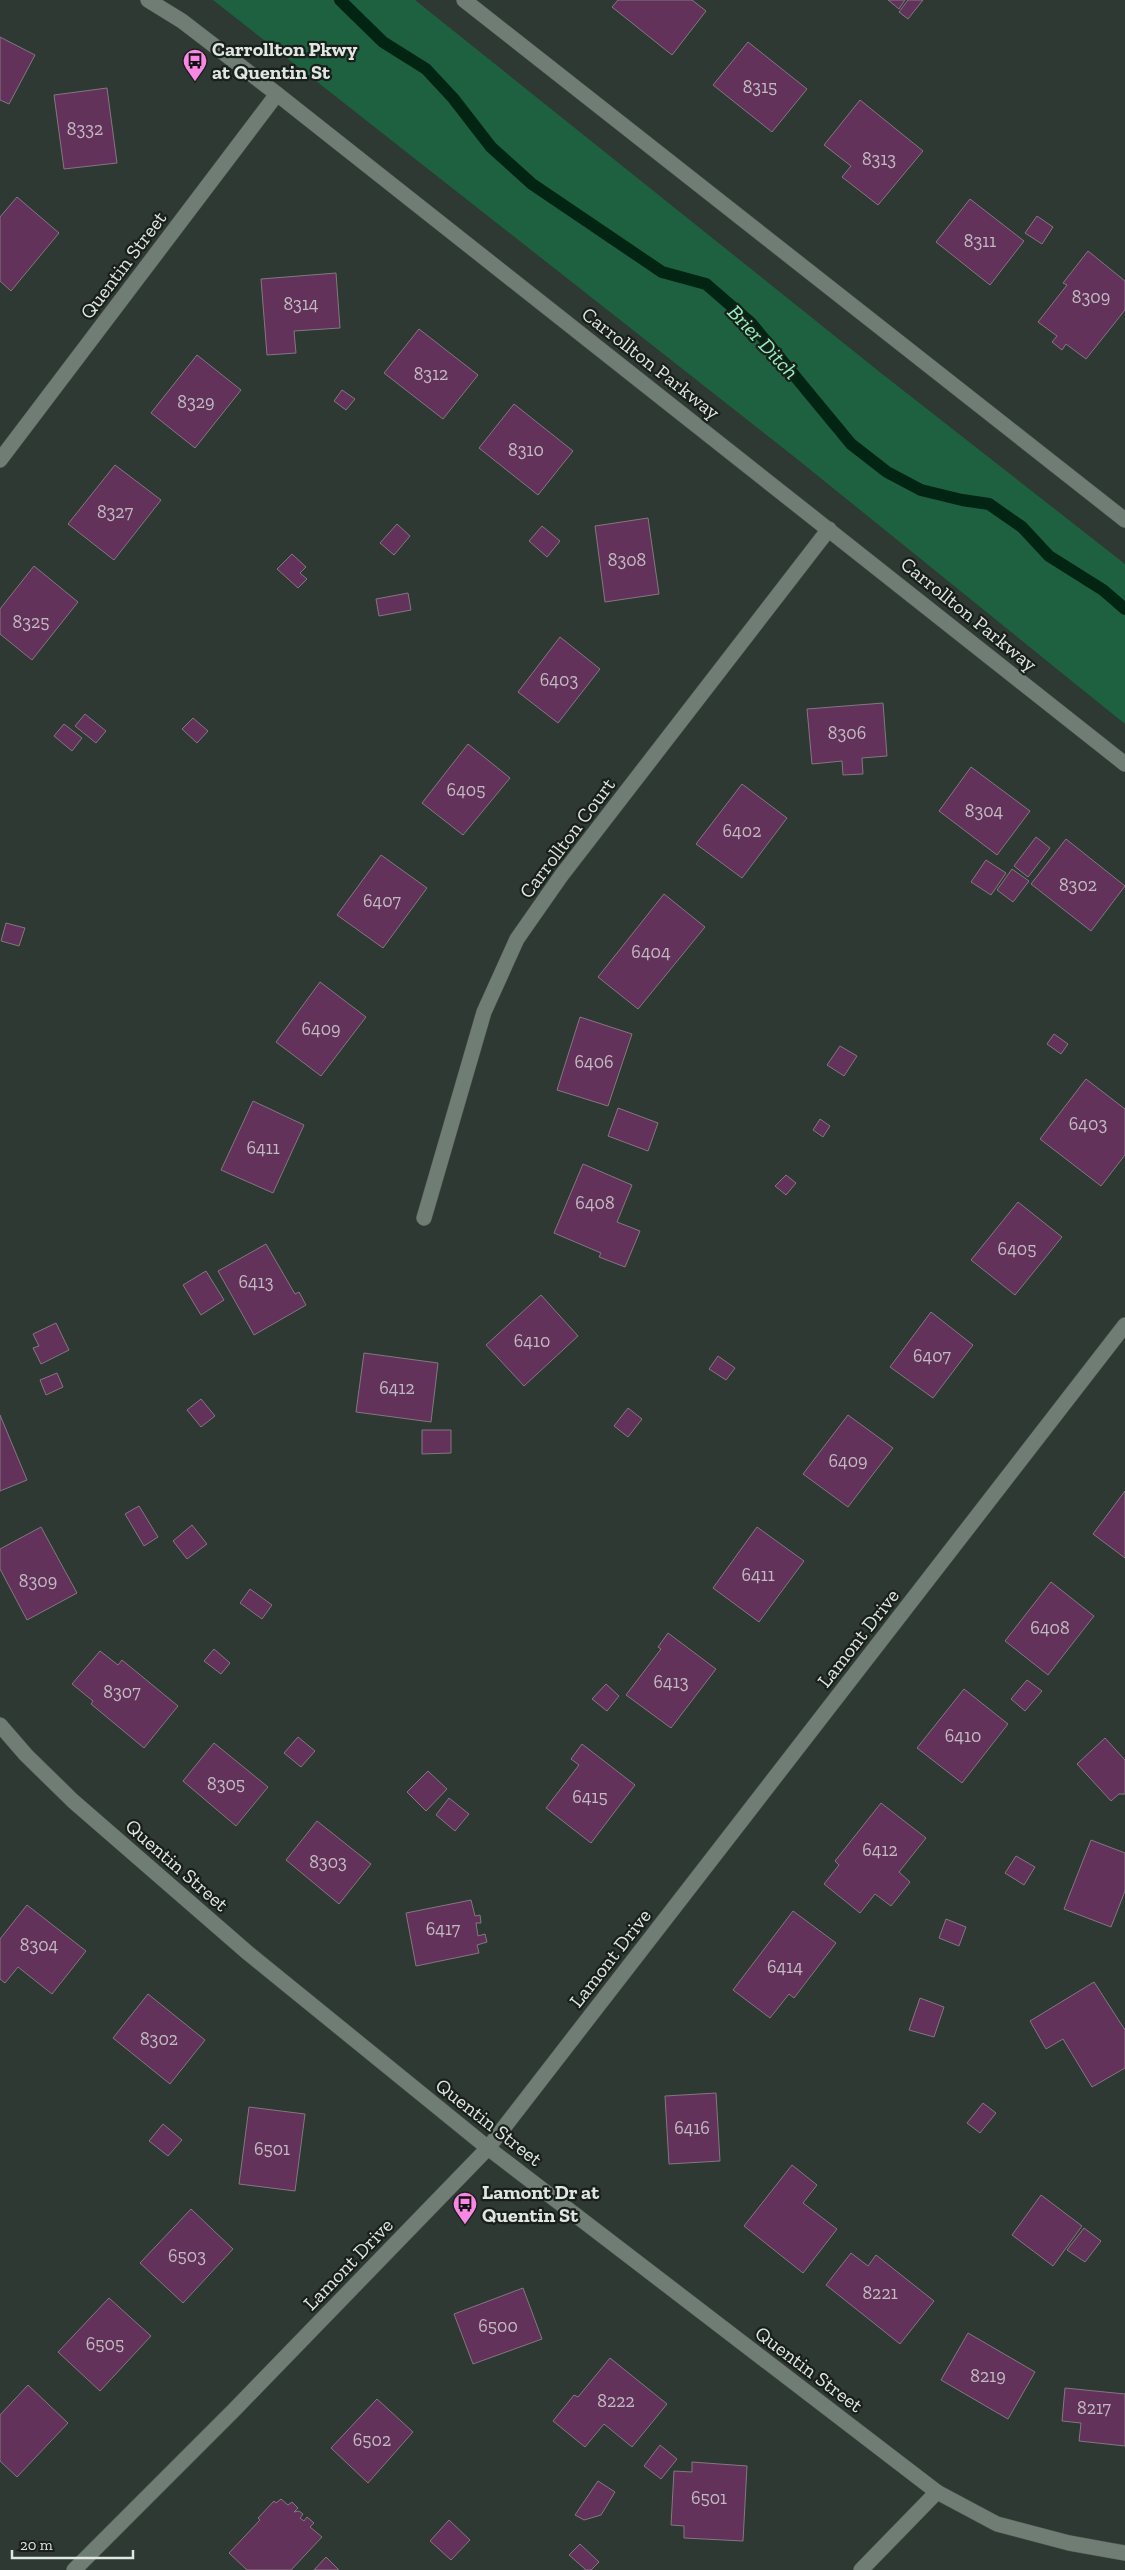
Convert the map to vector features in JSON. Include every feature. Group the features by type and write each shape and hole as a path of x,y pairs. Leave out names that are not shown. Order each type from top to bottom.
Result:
{"street":[{"name":"Carrollton Parkway","path":"148,0 182,21 277,94 1125,764"},
{"path":"464,0 1125,520"},
{"name":"Quentin Street","path":"0,460 277,94"},
{"name":"Carrollton Court","path":"424,1218 484,1012 517,939 561,876 829,529"},
{"name":"Lamont Drive","path":"74,2570 234,2410 488,2148 1125,1325"},
{"name":"Quentin Street","path":"0,1725 26,1755 72,1801 248,1953 488,2148 937,2492 997,2524 1069,2543 1125,2553"},
{"path":"861,2570 937,2492"}],"green space":[{"path":"213,0 415,0 881,373 1125,564 1125,724 797,459"}],"building":[{"path":"618,0 692,0 706,11 672,55 612,7"},
{"path":"888,0 905,0 899,9"},
{"path":"908,0 923,0 908,19 899,12"},
{"path":"0,37 35,55 9,104 0,100"},
{"path":"748,42 807,89 772,132 713,85"},
{"path":"107,88 117,163 64,169 54,95"},
{"path":"860,100 923,151 878,205 842,177 851,166 824,145"},
{"path":"17,197 59,233 11,291 0,281 0,217"},
{"path":"970,199 1024,241 990,285 936,242"},
{"path":"1037,216 1053,227 1042,244 1025,233"},
{"path":"1088,251 1125,281 1125,310 1086,359 1066,344 1062,350 1052,342 1057,336 1038,322 1067,285 1063,283"},
{"path":"336,273 340,328 294,331 296,353 267,355 261,279"},
{"path":"419,329 478,375 443,419 384,373"},
{"path":"197,355 241,390 195,448 151,413"},
{"path":"342,390 355,399 346,410 334,401"},
{"path":"514,404 573,451 538,495 479,448"},
{"path":"115,465 161,500 114,560 68,524"},
{"path":"648,518 659,594 605,602 595,526"},
{"path":"397,524 410,536 394,555 380,543"},
{"path":"542,526 560,541 547,557 529,541"},
{"path":"292,554 306,567 300,573 307,579 298,588 277,569"},
{"path":"34,566 78,602 32,660 0,634 0,609"},
{"path":"408,593 411,610 379,616 376,599"},
{"path":"560,637 600,669 558,723 518,692"},
{"path":"883,703 887,756 862,758 863,774 843,775 842,761 812,764 807,709"},
{"path":"85,714 106,731 96,743 75,726"},
{"path":"193,718 208,731 197,743 182,729"},
{"path":"64,724 82,738 72,751 54,736"},
{"path":"468,744 510,778 463,835 422,803"},
{"path":"971,767 1030,811 997,855 939,811"},
{"path":"742,784 787,818 742,878 696,844"},
{"path":"1036,837 1050,848 1028,877 1014,866"},
{"path":"1066,839 1125,886 1091,931 1031,884"},
{"path":"381,855 427,888 383,948 337,915"},
{"path":"986,860 1006,873 991,895 971,882"},
{"path":"1012,869 1029,881 1013,902 997,890"},
{"path":"664,894 705,927 638,1009 598,977"},
{"path":"6,923 25,928 19,946 1,941"},
{"path":"320,982 366,1017 321,1076 276,1042"},
{"path":"580,1017 632,1034 608,1106 557,1090"},
{"path":"1054,1034 1068,1044 1061,1054 1047,1044"},
{"path":"840,1046 857,1056 844,1076 827,1065"},
{"path":"1086,1079 1125,1109 1125,1155 1101,1186 1040,1139"},
{"path":"253,1101 304,1125 273,1193 221,1170"},
{"path":"618,1108 658,1123 648,1151 608,1136"},
{"path":"820,1119 830,1126 823,1137 813,1130"},
{"path":"583,1164 632,1185 617,1222 640,1231 625,1267 599,1257 601,1253 554,1233"},
{"path":"786,1175 796,1183 786,1195 775,1186"},
{"path":"1018,1202 1062,1237 1015,1295 971,1260"},
{"path":"266,1244 295,1294 299,1292 306,1305 254,1335 218,1271"},
{"path":"206,1271 224,1300 201,1315 183,1285"},
{"path":"541,1295 578,1336 524,1386 486,1345"},
{"path":"931,1312 973,1345 933,1398 890,1367"},
{"path":"56,1323 69,1350 41,1364 33,1348 39,1346 33,1334"},
{"path":"364,1353 438,1363 431,1422 356,1412"},
{"path":"718,1356 735,1368 726,1380 709,1369"},
{"path":"57,1373 63,1387 46,1395 40,1380"},
{"path":"201,1399 215,1416 201,1427 187,1410"},
{"path":"628,1408 642,1419 628,1437 614,1426"},
{"path":"0,1415 27,1480 0,1491"},
{"path":"848,1415 893,1448 848,1507 803,1474"},
{"path":"422,1430 451,1430 451,1453 422,1454"},
{"path":"1125,1491 1125,1558 1093,1534"},
{"path":"139,1506 158,1537 144,1546 125,1514"},
{"path":"192,1525 207,1544 187,1559 173,1541"},
{"path":"41,1527 77,1593 27,1620 0,1569 0,1549"},
{"path":"757,1527 804,1561 759,1622 713,1588"},
{"path":"1051,1582 1094,1616 1048,1675 1005,1641"},
{"path":"250,1589 272,1605 262,1619 240,1603"},
{"path":"668,1633 716,1669 671,1728 626,1695 661,1649 658,1647"},
{"path":"214,1649 230,1663 221,1674 204,1661"},
{"path":"100,1651 118,1665 122,1660 178,1706 144,1748 91,1704 93,1701 72,1684"},
{"path":"1027,1680 1042,1691 1025,1711 1011,1699"},
{"path":"606,1684 619,1696 607,1711 592,1699"},
{"path":"964,1689 1008,1724 962,1783 917,1748"},
{"path":"298,1737 315,1751 301,1767 284,1753"},
{"path":"1105,1738 1125,1760 1125,1794 1119,1794 1111,1801 1077,1764"},
{"path":"214,1743 268,1787 236,1826 183,1781"},
{"path":"582,1744 635,1785 591,1843 546,1808 579,1765 571,1759"},
{"path":"428,1771 447,1789 426,1811 407,1792"},
{"path":"449,1798 469,1814 455,1831 436,1815"},
{"path":"881,1803 926,1838 899,1872 910,1882 891,1906 875,1894 860,1913 824,1884 839,1865 835,1861"},
{"path":"317,1821 371,1864 339,1904 286,1860"},
{"path":"1091,1840 1125,1853 1125,1891 1111,1927 1064,1909"},
{"path":"1016,1856 1035,1867 1024,1885 1005,1873"},
{"path":"471,1900 475,1916 480,1915 481,1923 476,1923 478,1936 485,1934 487,1942 477,1945 479,1953 416,1966 406,1913"},
{"path":"27,1905 86,1951 52,1994 18,1967 5,1983 0,1979 0,1939"},
{"path":"793,1911 836,1943 794,1998 789,1994 770,2018 733,1990"},
{"path":"946,1919 966,1927 959,1946 939,1938"},
{"path":"1094,1982 1125,2030 1125,2068 1092,2087 1063,2039 1046,2049 1030,2021"},
{"path":"148,1994 205,2040 170,2084 113,2038"},
{"path":"920,1998 944,2007 934,2037 909,2030"},
{"path":"716,2093 720,2161 669,2164 665,2096"},
{"path":"983,2103 996,2113 980,2133 967,2123"},
{"path":"249,2107 305,2114 295,2191 239,2184"},
{"path":"163,2124 182,2140 168,2156 149,2141"},
{"path":"792,2165 817,2185 803,2203 837,2229 803,2273 744,2226"},
{"path":"1041,2195 1082,2226 1053,2266 1012,2235"},
{"path":"191,2209 233,2249 183,2303 140,2263"},
{"path":"1084,2228 1101,2241 1085,2262 1067,2250"},
{"path":"851,2253 868,2266 876,2255 934,2301 900,2344 826,2285"},
{"path":"523,2288 542,2339 473,2364 454,2314"},
{"path":"109,2298 151,2336 100,2391 58,2352"},
{"path":"968,2333 1035,2372 1008,2419 941,2380"},
{"path":"610,2358 667,2404 632,2447 604,2424 585,2447 553,2421 574,2395 578,2397"},
{"path":"28,2385 68,2423 17,2477 0,2461 0,2415"},
{"path":"1065,2388 1125,2394 1125,2446 1079,2441 1081,2423 1062,2421"},
{"path":"377,2399 413,2432 368,2483 331,2448"},
{"path":"660,2445 677,2459 661,2479 644,2466"},
{"path":"692,2462 747,2466 743,2541 684,2538 684,2526 671,2525 674,2471 692,2472"},
{"path":"598,2481 615,2492 601,2515 584,2520 575,2515"},
{"path":"281,2499 288,2505 292,2502 298,2508 294,2512 299,2511 303,2514 300,2518 304,2521 307,2517 314,2523 310,2527 322,2537 291,2570 247,2570 229,2553 260,2520 258,2518 274,2501 276,2503"},
{"path":"449,2520 470,2540 451,2560 430,2541"},
{"path":"580,2544 599,2562 591,2570 586,2570 569,2555"},
{"path":"326,2557 339,2570 314,2570"}],"waterway":[{"name":"Brier Ditch","path":"340,0 383,42 426,69 453,98 491,147 532,184 662,272 706,284 751,323 851,444 887,472 921,490 962,500 989,504 1022,527 1049,556 1103,590 1125,609"}],"place":[{"name":"Carrollton Pkwy at Quentin St","path":"195,82"},
{"name":"Lamont Dr at Quentin St","path":"465,2225"}]}
